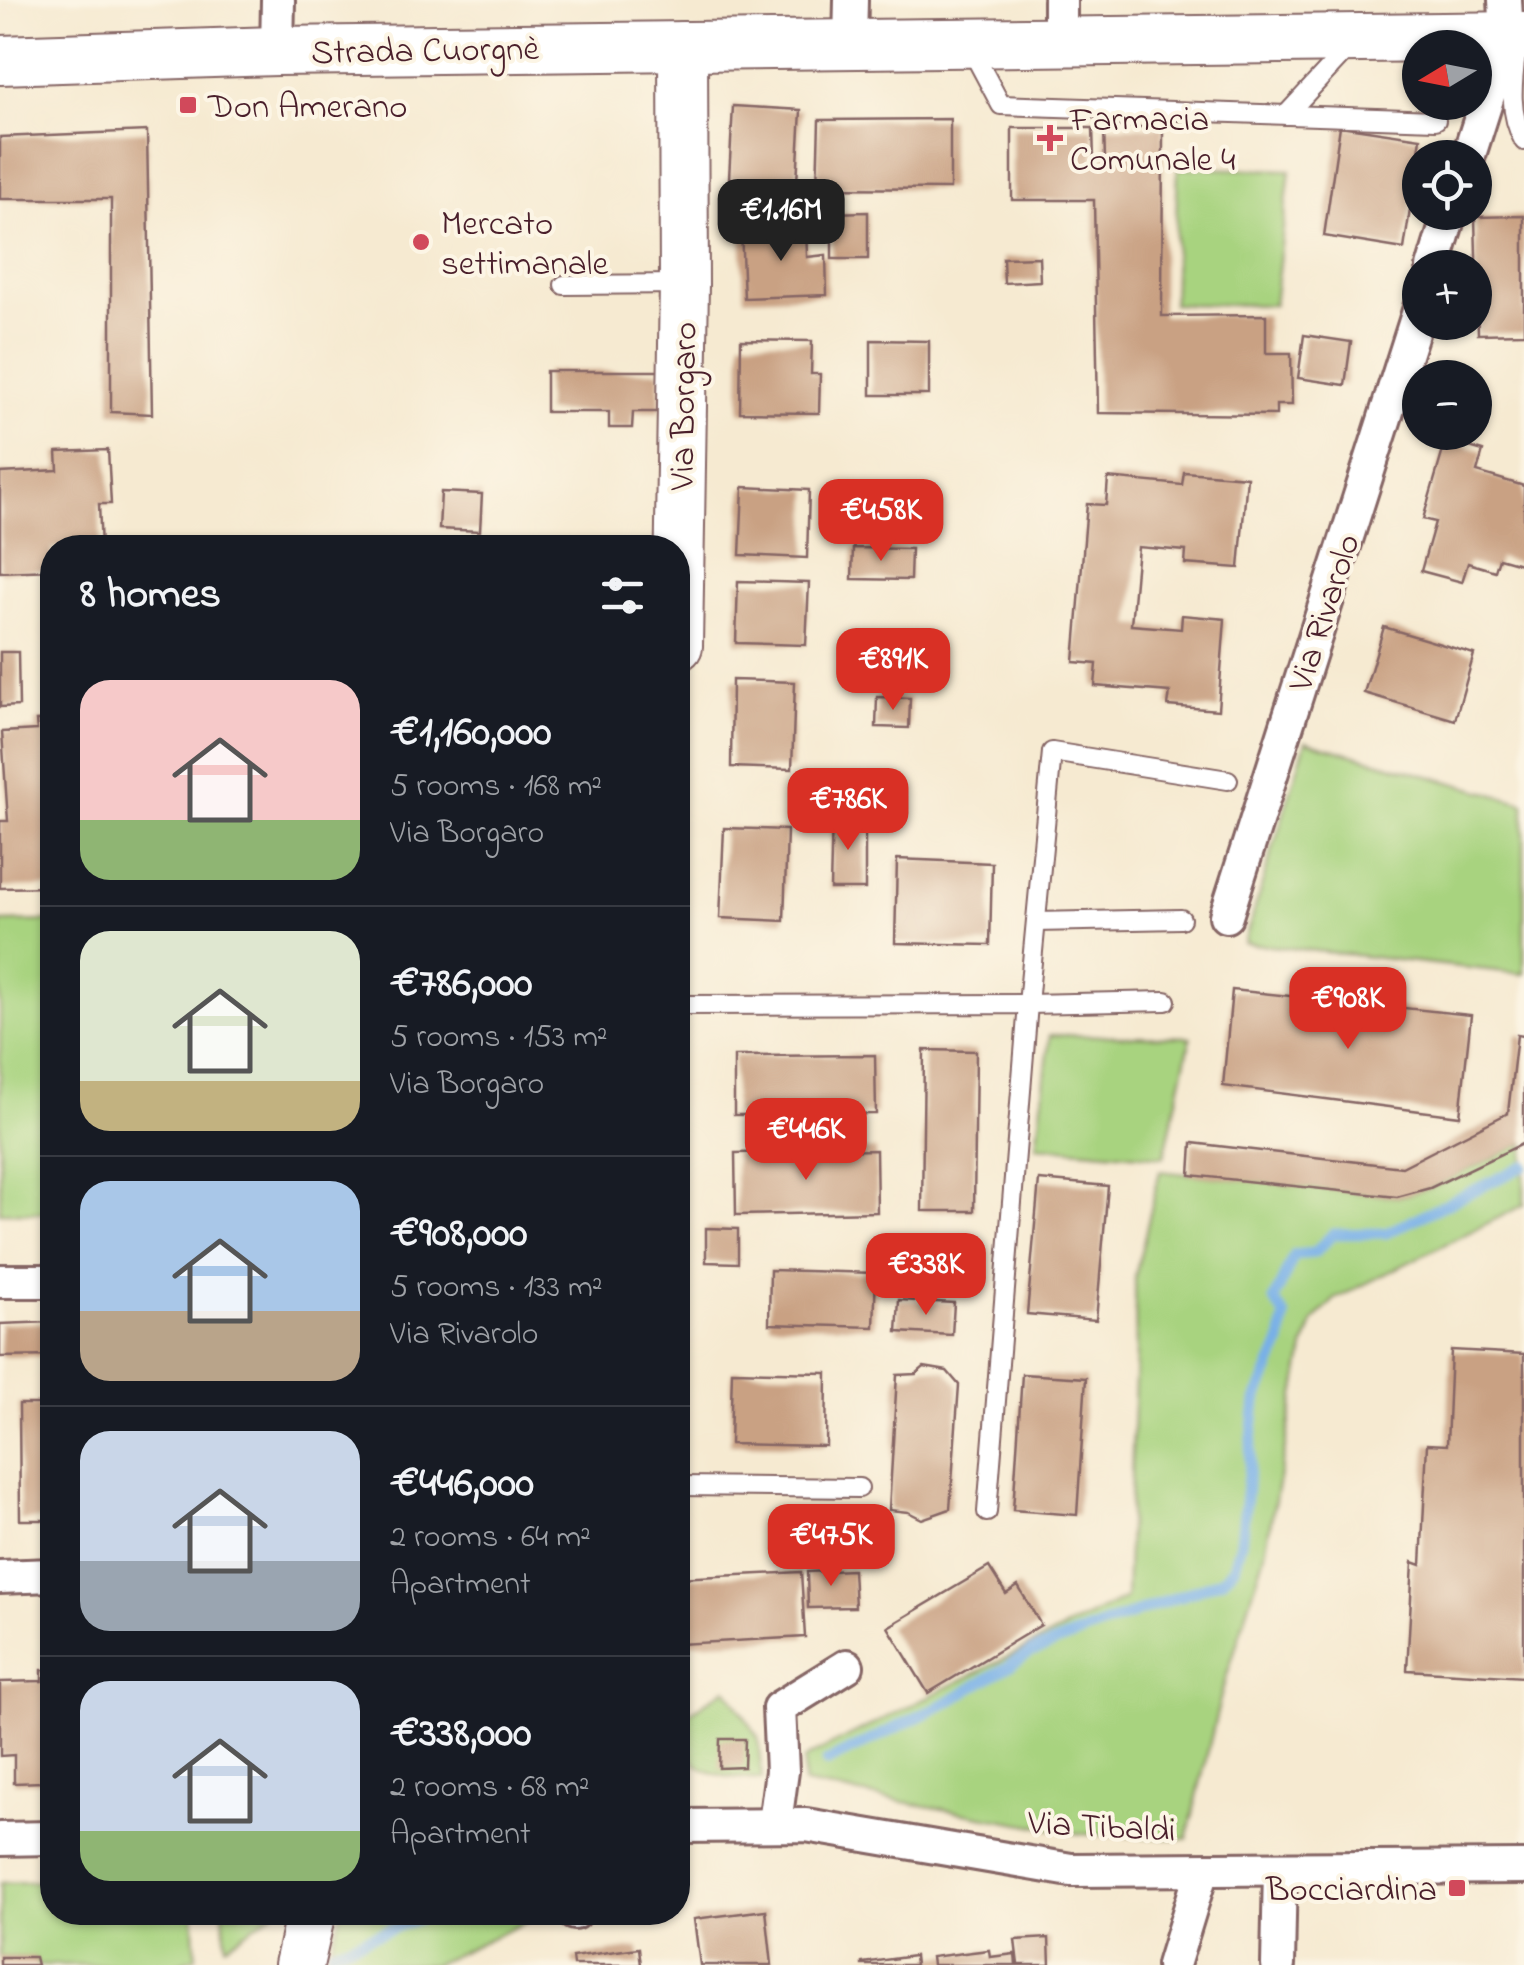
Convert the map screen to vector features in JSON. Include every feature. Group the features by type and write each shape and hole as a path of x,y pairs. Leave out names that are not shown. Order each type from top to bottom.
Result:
{"main road":[{"name":"Strada Cuorgnè","path":"0,60 278,51 683,46 851,22 968,42 1060,20 1357,38 1514,27"},
{"name":"Via Borgaro","path":"680,535 683,46"},
{"path":"299,1965 308,1925"}],"street":[{"path":"278,0 278,51"},
{"path":"1474,140 1514,27"},
{"name":"Via Rivarolo","path":"1226,916 1410,340"},
{"path":"0,1280 40,1281"},
{"path":"0,1577 40,1575"},
{"path":"775,1823 782,1771 779,1708 847,1666"},
{"name":"Via Tibaldi","path":"690,1826 775,1823 825,1828 1071,1870 1524,1867"},
{"path":"0,1839 40,1838"},
{"path":"1278,1965 1280,1869"},
{"path":"1172,1965 1202,1870"}],"lane":[{"path":"1514,27 1515,126 1524,140"},
{"path":"1286,115 1357,38"},
{"path":"968,42 1001,106 1402,119"},
{"path":"564,285 684,284"},
{"path":"987,1512 1052,752 1228,780"},
{"path":"1036,922 1181,919"},
{"path":"690,1005 1166,1002"},
{"path":"690,1486 859,1488"}],"green space":[{"path":"1178,168 1290,170 1274,305 1173,304"},
{"path":"1306,741 1524,803 1524,974 1244,943"},
{"path":"40,921 40,1213 0,1212 0,922"},
{"path":"1050,1035 1191,1037 1164,1157 1037,1146"},
{"path":"1524,1143 1524,1205 1335,1299 1313,1322 1304,1349 1264,1557 1222,1691 1187,1839 1081,1834 804,1784 804,1760 812,1755 1126,1598 1136,1356 1135,1277 1160,1171 1397,1197 1430,1188"},
{"path":"726,1688 758,1737 762,1780 716,1774 695,1763 690,1757 690,1713"},
{"path":"40,1881 40,1925 194,1925 196,1957 174,1965 37,1965 35,1958 0,1957 0,1883"},
{"path":"224,1925 255,1925 226,1945"},
{"path":"337,1925 519,1925 433,1965 326,1965"}],"building":[{"path":"733,106 801,110 797,182 729,178"},
{"path":"950,119 950,189 817,188 819,120"},
{"path":"1340,126 1421,138 1402,140 1402,230 1407,230 1404,249 1324,236"},
{"path":"1104,127 1163,127 1162,316 1266,315 1266,353 1291,353 1292,405 1276,405 1276,415 1098,413 1094,200 1012,200 1012,128 1093,128 1094,160 1105,160"},
{"path":"147,131 152,414 111,412 111,199 0,199 0,137"},
{"path":"868,212 868,259 832,259 832,213"},
{"path":"1524,216 1524,333 1492,334 1492,250 1476,250 1475,230 1492,230 1492,217"},
{"path":"806,227 807,257 826,255 827,295 744,298 741,230"},
{"path":"1039,257 1040,281 1004,283 1003,258"},
{"path":"1304,335 1351,342 1345,385 1298,378"},
{"path":"741,340 812,341 811,374 820,374 819,413 740,412"},
{"path":"871,340 929,341 929,395 871,395"},
{"path":"546,371 660,371 660,412 633,412 632,428 609,428 609,412 546,412"},
{"path":"108,450 111,504 99,504 100,535 40,535 40,570 0,572 0,473 58,470 57,452"},
{"path":"1443,450 1483,451 1477,472 1524,486 1524,565 1499,558 1495,571 1468,563 1462,582 1421,571 1435,522 1423,519"},
{"path":"1184,472 1247,477 1239,568 1185,564 1186,551 1138,547 1131,625 1181,629 1182,615 1225,619 1218,710 1168,706 1170,692 1095,686 1097,664 1074,662 1087,504 1106,505 1108,478 1182,485"},
{"path":"743,487 809,490 807,558 740,555"},
{"path":"441,492 482,494 480,531 439,529"},
{"path":"853,548 911,549 910,580 852,579"},
{"path":"738,581 809,583 806,645 736,643"},
{"path":"1384,627 1474,654 1455,720 1364,693"},
{"path":"0,652 18,652 19,706 0,707"},
{"path":"732,680 795,682 792,769 731,767"},
{"path":"877,697 910,698 909,728 876,727"},
{"path":"36,721 40,721 40,887 0,888 0,821 8,821 2,732 37,730"},
{"path":"832,815 865,816 865,889 830,889"},
{"path":"724,828 787,830 784,921 720,918"},
{"path":"897,859 992,863 990,945 895,943"},
{"path":"1232,990 1471,1015 1460,1116 1223,1086"},
{"path":"1517,1035 1524,1036 1524,1143 1430,1188 1397,1197 1190,1175 1192,1143 1402,1167 1508,1113"},
{"path":"924,1050 976,1051 974,1211 922,1211"},
{"path":"875,1055 876,1114 734,1115 734,1056"},
{"path":"876,1150 877,1212 736,1215 735,1153"},
{"path":"1039,1180 1108,1186 1096,1320 1027,1314"},
{"path":"706,1228 738,1229 738,1263 706,1262"},
{"path":"770,1270 876,1273 874,1327 769,1324"},
{"path":"899,1300 954,1303 952,1335 897,1332"},
{"path":"40,1322 40,1356 0,1357 0,1324"},
{"path":"1451,1350 1524,1354 1524,1677 1407,1670 1413,1562 1421,1565 1427,1444 1447,1445"},
{"path":"924,1367 947,1371 959,1385 950,1509 922,1519 908,1512 889,1510 897,1375 916,1374"},
{"path":"732,1371 827,1373 826,1446 730,1444"},
{"path":"1022,1374 1086,1378 1077,1515 1013,1510"},
{"path":"19,1404 40,1404 40,1520 20,1520"},
{"path":"989,1567 1006,1594 1018,1586 1041,1625 928,1693 888,1627"},
{"path":"853,1570 855,1607 808,1608 807,1572"},
{"path":"801,1572 805,1637 690,1643 690,1577"},
{"path":"40,1681 40,1782 14,1783 14,1755 0,1756 0,1682"},
{"path":"720,1739 745,1739 744,1767 719,1768"},
{"path":"766,1910 772,1965 700,1965 694,1919"},
{"path":"1049,1938 1050,1965 1018,1965 1015,1940"},
{"path":"639,1948 641,1965 573,1965 572,1957"},
{"path":"989,1950 990,1957 1015,1954 1016,1965 932,1965 931,1957"},
{"path":"914,1956 915,1965 862,1965 862,1963"},
{"path":"0,1957 35,1957 37,1965 0,1965"}],"waterway":[{"path":"827,1762 948,1702 1032,1652 1222,1580 1234,1567 1241,1542 1256,1401 1281,1343 1285,1316 1274,1300 1294,1255 1314,1253 1333,1234 1386,1233 1524,1166"},
{"path":"332,1951 401,1925"}],"place":[{"name":"Don Amerano","path":"188,105"},
{"name":"Farmacia Comunale 4","path":"1050,138"},
{"name":"Mercato settimanale","path":"421,242"},
{"name":"Bocciardina","path":"1457,1888"}]}
